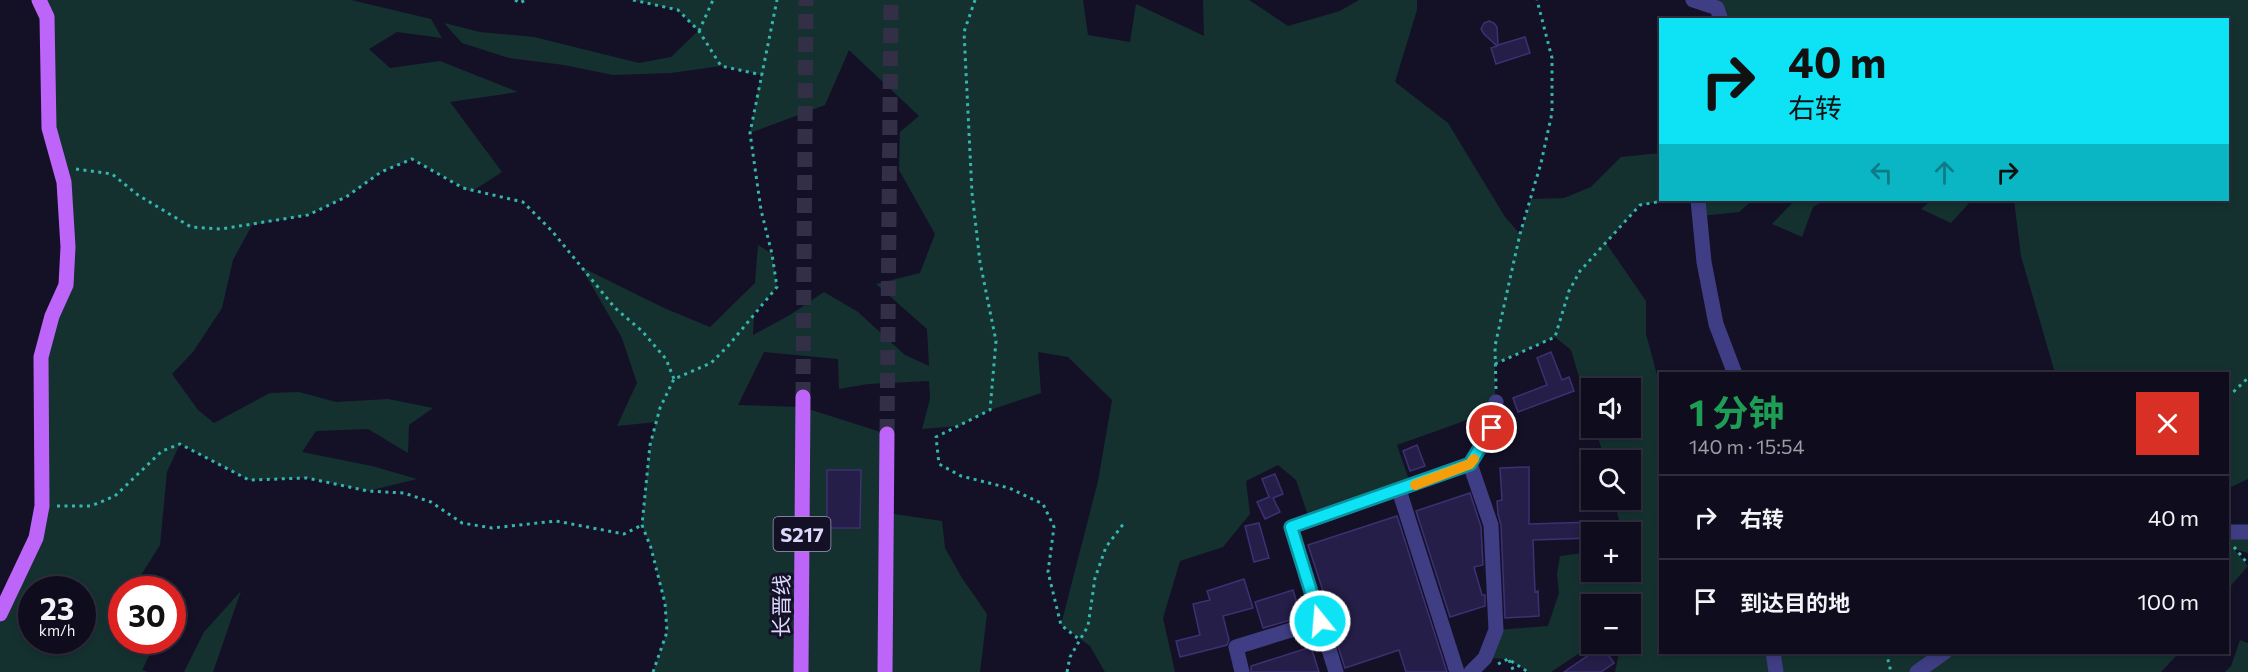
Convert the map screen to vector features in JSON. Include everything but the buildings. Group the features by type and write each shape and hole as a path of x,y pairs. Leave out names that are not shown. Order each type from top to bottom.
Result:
{"main road":[{"path":"0,614 36,538 42,506 40,357 52,316 66,285 68,247 64,182 49,128 47,17 39,0"},
{"name":"长晋线","path":"801,672 802,397"},
{"path":"885,672 887,434"}],"street":[{"path":"1693,0 1717,8 1720,18"},
{"path":"1698,201 1704,262 1716,324 1734,372"},
{"path":"1336,672 1291,527 1470,464 1492,428 1496,402"},
{"path":"1470,464 1491,525 1496,630 1485,658 1471,672"},
{"path":"1400,490 1457,672"},
{"path":"2229,532 2248,532"},
{"path":"1242,672 1236,647 1320,621"},
{"path":"1773,654 1776,672"},
{"path":"1917,672 1942,654"}],"path":[{"path":"515,0 520,3 525,0"},
{"path":"633,0 678,10 699,31 721,66 762,75"},
{"path":"699,31 713,0"},
{"path":"653,672 667,632 665,603 651,548 642,525 650,445 660,408 674,380 711,363 777,287 772,254 760,210 750,133 777,0"},
{"path":"975,0 964,32 972,194 980,262 996,341 990,410 936,437 939,464 961,476 1009,488 1043,504 1054,527 1048,572 1061,626 1080,640"},
{"path":"1496,402 1495,346 1497,335 1520,234 1541,163 1552,112 1552,58 1537,0"},
{"path":"60,166 112,174 138,195 191,228 221,229 308,215 346,197 381,172 412,159 463,188 524,202 552,231 615,308 642,330 666,359 674,380"},
{"path":"1495,364 1555,337 1569,291 1580,272 1640,205 1663,201"},
{"path":"2229,396 2248,378"},
{"path":"42,506 91,506 116,496 162,451 180,444 249,480 307,478 342,487 404,493 431,502 462,523 492,528 556,521 624,534 642,525"},
{"path":"1067,672 1070,657 1088,626 1095,578 1106,547 1124,523"},
{"path":"1886,654 1891,672"},
{"path":"1490,668 1508,659"},
{"path":"1508,659 1514,672"},
{"path":"1508,659 1528,672"}],"green space":[{"path":"39,0 351,0 431,19 442,38 397,32 369,49 390,68 440,61 518,92 450,102 502,172 471,192 412,159 381,172 346,197 308,215 252,225 233,260 222,308 193,352 172,374 198,410 214,423 270,393 299,392 336,402 388,399 433,408 409,425 408,453 368,429 316,431 302,452 372,466 417,479 368,491 307,478 249,480 180,444 167,472 160,545 140,576 108,576 108,654 150,654 142,670 148,672 0,672 0,614 18,576 36,538 40,397 68,247"},
{"path":"633,0 1083,0 1088,35 1130,42 1136,4 1204,36 1203,0 1249,0 1288,26 1340,11 1359,0 1417,0 1417,10 1395,82 1448,123 1505,217 1520,234 1531,199 1564,198 1591,187 1621,157 1659,153 1659,201 1663,201 1640,205 1606,243 1646,301 1646,334 1659,376 1659,654 2178,654 2161,672 1615,672 1619,654 1641,654 1641,594 1581,594 1581,652 1551,672 1528,672 1508,659 1485,658 1496,630 1548,626 1559,593 1557,574 1560,556 1581,553 1581,582 1641,582 1641,522 1620,522 1616,510 1641,510 1641,450 1602,450 1598,438 1641,438 1641,378 1581,378 1581,384 1571,350 1555,337 1495,364 1495,410 1397,445 1411,486 1310,521 1296,480 1278,465 1246,481 1250,514 1223,547 1180,561 1163,618 1175,672 1105,672 1090,646 1061,625 1098,481 1112,400 1068,357 1038,352 1041,393 990,410 959,426 922,429 930,399 929,381 868,384 839,389 838,359 764,352 738,405 802,407 887,434 887,513 942,521 945,548 987,614 980,672 653,672 667,632 665,603 651,548 642,525 650,445 656,422 617,426 637,383 622,338 581,267 664,308 710,327 755,283 758,245 772,254 777,287 754,313 753,335 790,315 824,292 858,312 905,355 929,366 927,329 876,284 920,273 935,234 899,170 900,132 919,116 849,50 825,105 750,133 761,75 721,66 671,73 613,75 564,65 509,58 462,43 444,23 480,32 534,37 639,63 671,57 698,31 678,10"},
{"path":"1693,0 2248,0 2248,479 2229,488 2229,372 2055,372 2021,256 2014,201 2229,201 2229,18 1718,18"},
{"path":"1698,201 1752,201 1739,212 1700,216"},
{"path":"1794,201 1823,201 1813,207 1802,237 1772,224"},
{"path":"1931,201 1971,201 1951,223 1921,209"},
{"path":"2229,532 2248,532 2248,553 2234,549 2248,566 2229,588"},
{"path":"241,591 213,672 184,672 204,632"},
{"path":"2240,640 2248,643 2248,672 2225,672 2231,666"}],"tunnel":[{"path":"803,397 806,0"},
{"path":"887,434 891,0"}],"slow traffic":[{"path":"1415,485 1470,464 1474,459"}],"route":[{"path":"1320,621 1291,527 1470,464 1492,428"}]}
